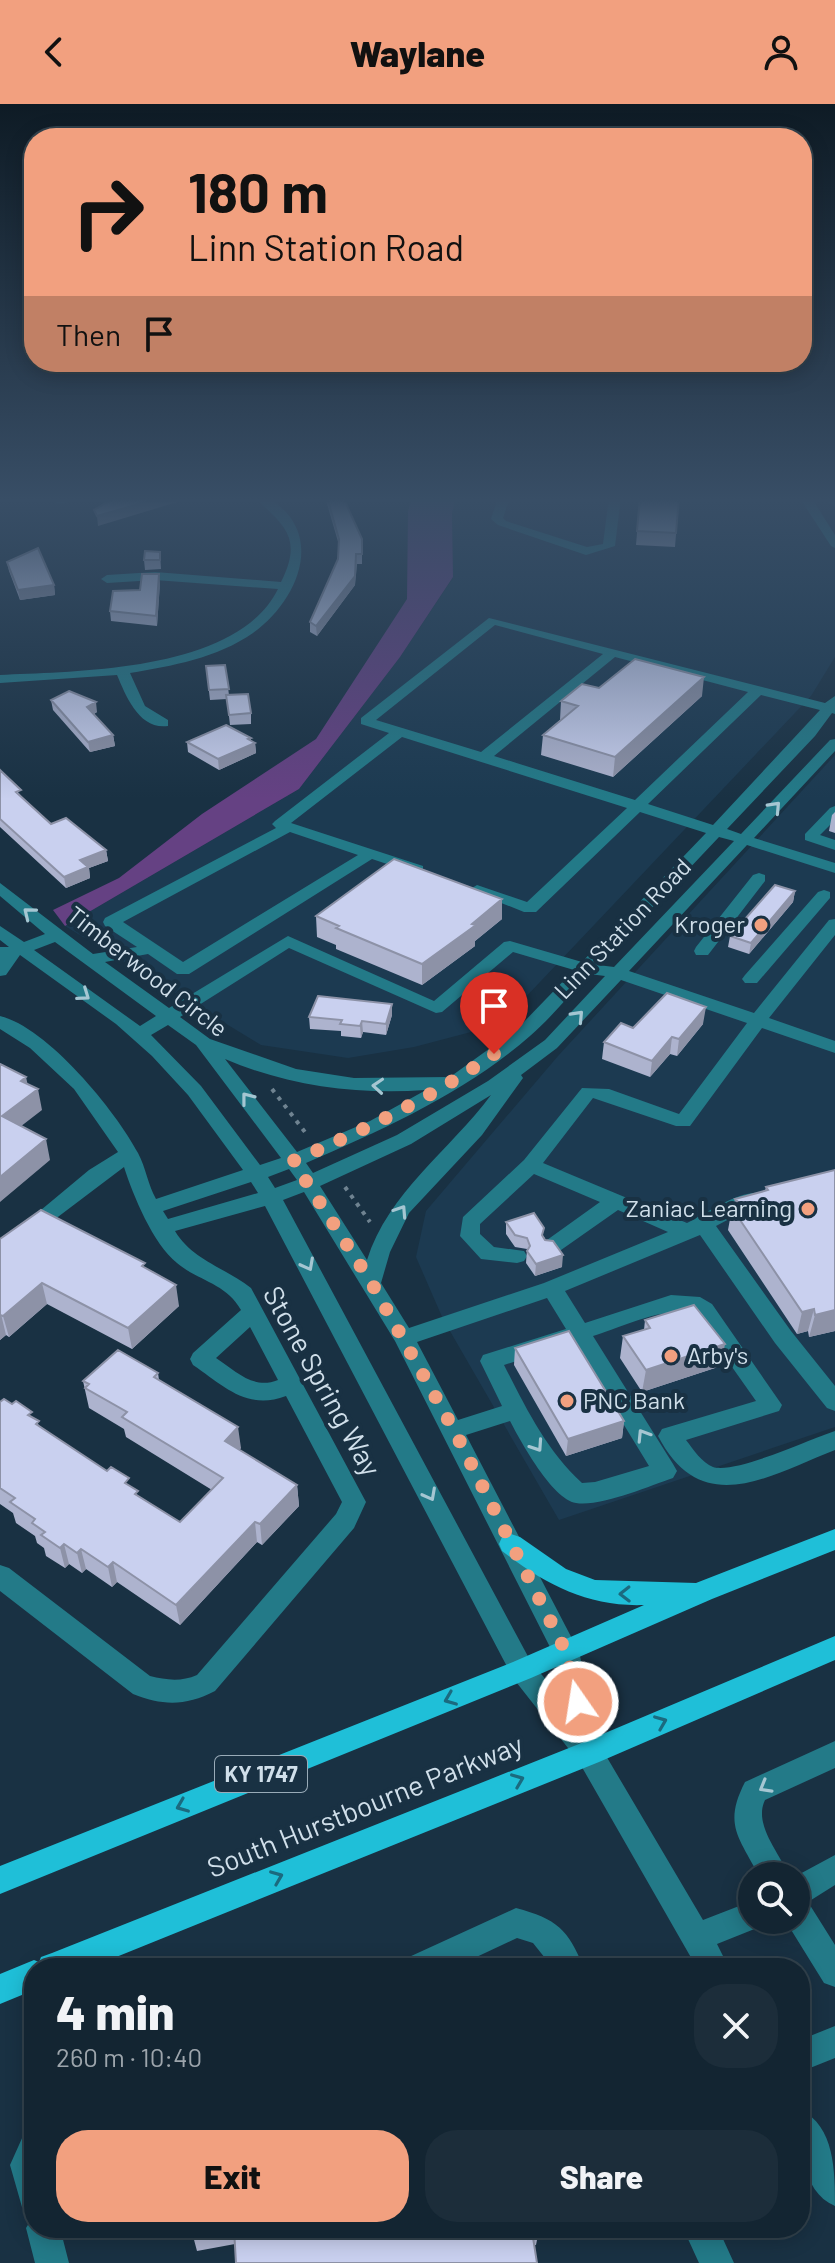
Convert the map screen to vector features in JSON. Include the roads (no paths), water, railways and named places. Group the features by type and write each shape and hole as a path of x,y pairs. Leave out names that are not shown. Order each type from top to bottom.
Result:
{"main road":[{"name":"KY 1747","path":"0,1880 522,1670 703,1591 835,1539"},
{"path":"511,1544 543,1569 600,1595 703,1591"},
{"name":"South Hurstbourne Parkway","path":"77,1958 589,1753 835,1648"},
{"path":"0,1989 24,1979"}],"street":[{"path":"0,679 122,671 174,661 224,642 260,619 277,598"},
{"path":"834,707 493,621 366,721 829,866 835,852"},
{"path":"482,759 613,652"},
{"path":"122,671 139,708 163,723"},
{"path":"461,884 530,909 758,690"},
{"name":"Linn Station Road","path":"293,1161 377,1125 456,1081 524,1032 834,707"},
{"path":"399,732 280,824 434,875"},
{"name":"Linn Station Road","path":"309,1183 399,1142 480,1097 551,1044 835,743"},
{"path":"835,811 810,837 835,845"},
{"path":"289,827 111,922 183,970 370,854"},
{"path":"702,951 759,878"},
{"name":"Timberwood Circle","path":"0,888 57,935 202,1041 309,1183"},
{"path":"517,1256 488,1254 470,1236 470,1222 531,1165 589,1092 602,1093 683,1122 759,1019 767,985 824,895"},
{"path":"767,985 808,958 833,930"},
{"path":"0,931 11,951 139,1035 223,1123 271,1197 522,1670 589,1753 709,1958"},
{"path":"0,971 11,951 57,935"},
{"path":"139,1035 288,941 436,1008 510,946 585,968 618,973 835,1047"},
{"path":"91,959 139,952 149,947"},
{"path":"808,958 828,965"},
{"path":"767,985 803,997"},
{"name":"Stone Spring Way","path":"0,1576 142,1686 162,1693 181,1694 206,1683 352,1510 354,1502 243,1294 225,1279 185,1259 157,1218 129,1154 81,1085 10,1026"},
{"path":"202,1041 265,1069 306,1078 394,1087 456,1081"},
{"path":"371,1282 380,1252 401,1209 475,1131 520,1068"},
{"path":"13,1241 96,1175 129,1154"},
{"path":"157,1218 255,1173 293,1161"},
{"path":"531,1165 616,1201 696,1227 783,1337 826,1377 835,1402"},
{"path":"157,1218 271,1197 309,1183 404,1338 566,1652 589,1753"},
{"path":"404,1338 552,1288 696,1227 739,1205 777,1193"},
{"path":"554,1245 616,1201"},
{"path":"552,1288 665,1471"},
{"path":"690,1464 595,1492 577,1493 562,1481 539,1450 491,1361 579,1330 671,1303 692,1303 704,1310 771,1405 670,1436 690,1464 716,1477 749,1471 835,1440"},
{"path":"253,1311 201,1359 249,1391 266,1394 291,1384"},
{"path":"454,1430 517,1410"},
{"path":"767,1862 748,1826 747,1807 755,1791 835,1754"},
{"path":"810,1884 835,1869"},
{"path":"697,1937 738,1921"},
{"path":"441,1958 516,1923 542,1930 564,1958"},
{"path":"810,1933 835,1972"},
{"path":"810,2052 835,2042"},
{"path":"810,2141 830,2170"},
{"path":"46,2238 52,2263"},
{"path":"705,2238 717,2263"}],"place":[{"name":"Kroger","path":"761,925"},
{"name":"Zaniac Learning","path":"808,1209"},
{"name":"Arby's","path":"671,1356"},
{"name":"PNC Bank","path":"567,1401"}]}
